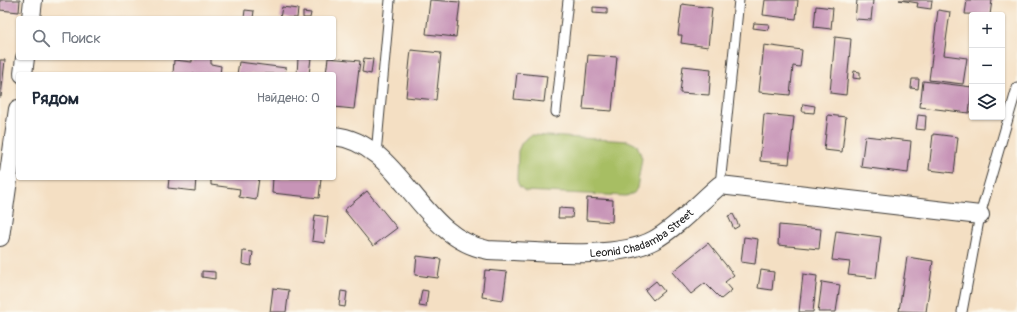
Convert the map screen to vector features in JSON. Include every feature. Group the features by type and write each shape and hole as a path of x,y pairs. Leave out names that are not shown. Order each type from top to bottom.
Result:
{"street":[{"path":"31,16 33,0"},
{"path":"23,72 25,60"},
{"path":"0,237 7,132 16,113"},
{"name":"Leonid Chadamba Street","path":"336,136 356,141 376,154 433,219 465,242 476,248 488,250 599,252 620,251 639,246 655,240 720,185"},
{"path":"720,185 980,215"}],"lane":[{"path":"376,154 390,0"},
{"path":"556,112 568,0"},
{"path":"720,185 739,0"},
{"path":"962,312 980,215 1017,88"}],"green space":[{"path":"531,135 628,141 637,145 642,158 637,188 634,193 626,196 525,191 519,186 517,180 518,151 522,142"}],"building":[{"path":"0,0 20,0 19,12 0,10"},
{"path":"430,0 460,2 456,37 426,34"},
{"path":"765,0 798,0 796,19 763,15"},
{"path":"857,0 873,0 871,20 855,19"},
{"path":"899,0 932,0 931,9 917,7 918,3"},
{"path":"967,0 992,0 990,12 969,12 969,14 965,14"},
{"path":"682,4 712,8 708,47 681,43 682,35 678,35"},
{"path":"816,6 833,8 831,29 814,27"},
{"path":"282,7 298,9 297,16 280,16"},
{"path":"593,7 607,8 607,14 593,13"},
{"path":"245,10 254,11 253,16 244,16"},
{"path":"938,10 950,12 944,55 967,58 963,84 929,80"},
{"path":"303,12 311,13 310,16 303,16"},
{"path":"754,23 769,24 768,30 753,28"},
{"path":"835,37 851,39 846,95 830,93"},
{"path":"764,45 802,50 800,67 793,66 790,95 759,92"},
{"path":"411,50 441,53 436,100 406,97"},
{"path":"588,55 617,57 612,111 583,109"},
{"path":"364,58 373,59 371,74 362,72"},
{"path":"336,59 360,61 354,109 336,107 336,72 326,72 328,60 336,60"},
{"path":"0,60 5,60 1,97 0,97"},
{"path":"174,60 192,62 192,60 211,60 211,64 221,66 220,72 173,72"},
{"path":"298,60 311,60 309,72 297,72"},
{"path":"239,62 286,68 285,72 237,72"},
{"path":"683,66 711,69 709,95 680,93"},
{"path":"854,71 860,72 860,79 853,78"},
{"path":"517,73 547,76 544,102 514,99"},
{"path":"912,79 919,79 918,89 911,88"},
{"path":"923,81 969,87 969,113 920,107"},
{"path":"803,104 815,106 814,113 802,112"},
{"path":"764,114 794,117 789,164 760,161"},
{"path":"828,115 846,117 842,152 824,150"},
{"path":"918,115 926,116 925,130 916,129"},
{"path":"933,134 958,137 954,173 929,170"},
{"path":"865,136 911,141 908,173 861,167"},
{"path":"169,180 196,180 195,191 168,188"},
{"path":"211,180 259,180 256,200 239,197 240,189 211,185"},
{"path":"273,180 321,180 319,198 272,193"},
{"path":"367,191 397,228 373,246 344,210"},
{"path":"587,198 613,200 612,222 586,220"},
{"path":"559,208 573,209 572,218 558,218"},
{"path":"733,214 739,226 734,229 728,216"},
{"path":"315,215 328,217 325,243 312,241"},
{"path":"779,225 821,229 819,249 778,245"},
{"path":"836,231 881,237 876,278 848,275 850,262 832,260"},
{"path":"744,237 758,239 755,264 741,262"},
{"path":"708,243 734,275 725,282 732,290 721,299 705,283 691,294 672,272"},
{"path":"243,251 253,252 251,266 242,264"},
{"path":"417,256 441,259 438,278 415,275"},
{"path":"907,257 933,261 926,312 899,311"},
{"path":"485,270 507,272 503,300 482,297"},
{"path":"761,270 774,272 772,290 758,288"},
{"path":"202,271 215,272 215,279 202,277"},
{"path":"803,274 817,276 813,312 799,312"},
{"path":"656,281 664,291 653,300 645,290"},
{"path":"822,282 840,285 836,312 818,312"},
{"path":"273,288 289,290 286,312 270,312"},
{"path":"422,290 428,291 426,307 419,306"},
{"path":"341,291 347,292 345,307 339,306"}]}
